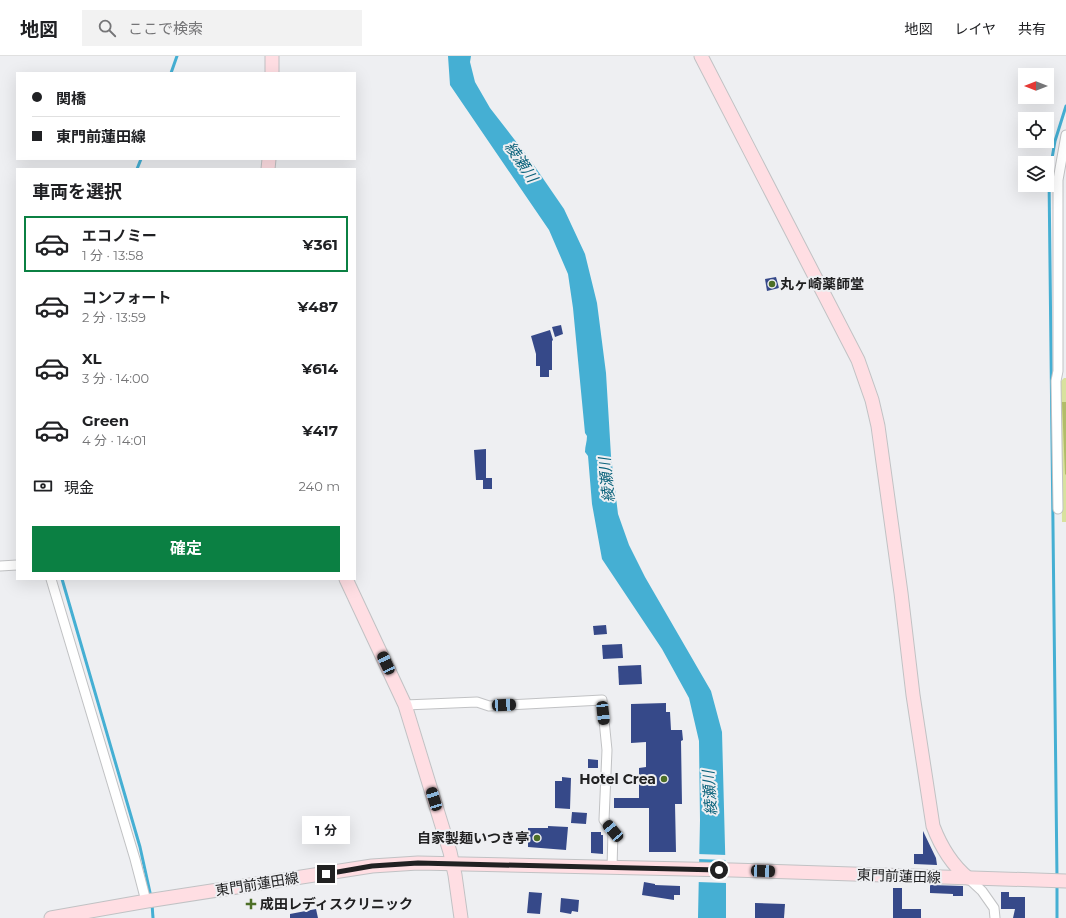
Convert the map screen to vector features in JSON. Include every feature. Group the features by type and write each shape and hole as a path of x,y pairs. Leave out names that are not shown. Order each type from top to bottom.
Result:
{"street":[{"path":"272,56 272,72"},
{"path":"701,56 858,360 872,400 878,426 901,593 913,695 933,826 938,841 957,869 986,896 994,908 995,918"},
{"path":"1058,509 1056,381 1062,372 1058,180 1066,135"},
{"path":"0,566 16,565"},
{"path":"50,580 135,859 151,900"},
{"path":"346,580 405,705 453,863 461,918"},
{"path":"405,705 476,702 490,706 602,700 607,750 604,820 613,831 612,868"},
{"name":"東門前蓮田線","path":"51,918 151,900 372,866 418,863 732,870 1066,881"}],"green space":[{"path":"1066,378 1066,522 1062,522 1060,382"},
{"path":"1062,402 1066,402 1066,475 1065,474"}],"water":[{"name":"綾瀬川","path":"448,56 471,56 470,62 475,82 490,108 531,161 564,209 585,254 597,303 606,373 611,456 618,514 629,545 645,577 711,691 722,732 726,918 698,918 700,820 699,741 689,698 662,649 602,559 592,504 588,456 585,452 587,436 585,433 573,308 568,274 549,230 450,85"}],"pier":[{"path":"697,854 727,855 727,860 697,859"},
{"path":"697,876 727,877 727,883 697,882"}],"building":[{"name":"丸ヶ崎薬師堂","path":"776,277 779,288 767,291 765,279"},
{"path":"561,325 563,334 555,337 552,327"},
{"path":"550,330 553,340 552,370 549,370 549,377 540,377 540,366 536,366 536,354 531,336"},
{"path":"486,449 486,478 492,478 492,489 483,489 483,480 476,480 474,450"},
{"path":"606,625 607,634 594,635 593,626"},
{"path":"622,644 623,658 603,659 602,645"},
{"path":"641,665 642,684 619,685 618,666"},
{"path":"666,703 666,712 670,712 671,730 682,730 682,804 675,804 676,852 649,852 649,808 614,808 614,798 639,798 639,768 646,767 646,742 631,743 631,704"},
{"path":"588,759 598,760 598,768 588,768"},
{"path":"562,777 571,778 570,809 555,808 555,781 562,781"},
{"path":"572,812 587,813 586,824 571,823"},
{"path":"548,826 568,827 566,850 528,847 528,828 548,828"},
{"path":"923,831 936,858 937,865 914,864 914,854 923,854"},
{"path":"591,832 601,832 601,835 603,835 603,854 591,853"},
{"path":"644,882 655,885 680,886 680,895 674,895 674,900 642,895"},
{"path":"930,885 963,886 963,896 930,893"},
{"path":"893,888 902,888 902,909 921,909 921,918 893,918"},
{"path":"529,892 542,893 540,914 527,913"},
{"path":"1001,892 1009,892 1009,897 1025,897 1025,918 1013,918 1015,909 1001,909"},
{"path":"561,898 579,900 578,912 572,911 571,914 560,912"},
{"path":"755,903 785,904 784,918 755,918"},
{"path":"316,909 318,918 290,918 290,914"}],"waterway":[{"path":"171,72 177,56"},
{"path":"1057,878 1049,176 1055,141 1066,106"},
{"path":"137,168 141,160"},
{"path":"62,580 140,847 151,897"},
{"path":"1057,884 1057,918"},
{"path":"152,904 153,918"}],"place":[{"name":"丸ヶ崎薬師堂","path":"772,284"},
{"name":"Hotel Crea","path":"664,779"},
{"name":"自家製麺いつき亭","path":"537,838"},
{"name":"成田レディスクリニック","path":"251,904"}],"route":[{"path":"326,874 372,866 418,863 719,870"}]}
